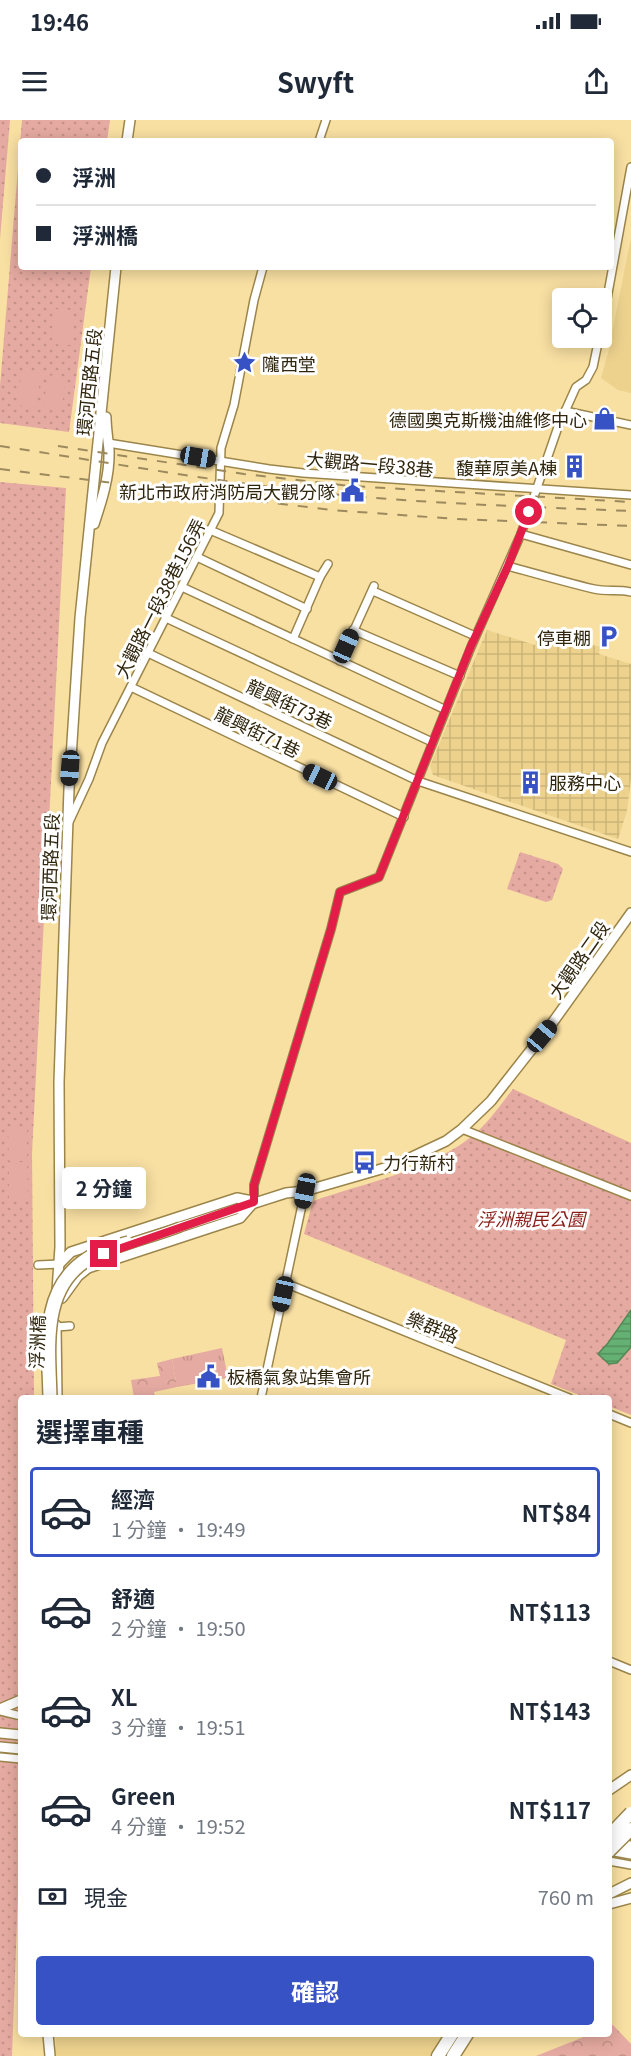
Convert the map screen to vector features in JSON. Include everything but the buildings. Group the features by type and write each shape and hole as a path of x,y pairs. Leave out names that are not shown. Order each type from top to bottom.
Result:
{"highway":[{"path":"612,1832 631,1814"},
{"path":"612,1847 631,1829"},
{"path":"438,2056 450,2037"},
{"path":"453,2056 465,2037"}],"street":[{"path":"128,138 130,120"},
{"path":"320,138 326,120"},
{"path":"614,260 631,167"},
{"name":"環河西路五段","path":"57,1395 59,1082 67,828 75,683 116,270"},
{"name":"大觀路一段38巷156弄","path":"67,828 102,743 219,513 221,448 234,405 254,300 262,270"},
{"path":"609,288 612,270"},
{"path":"38,1265 59,1264 72,1268 88,1268 240,1218 254,1202 254,1185 340,892 379,877 475,636 522,534 565,411 576,387 586,380 593,367 597,348"},
{"path":"89,542 106,483 108,443 105,381"},
{"path":"565,411 631,425"},
{"name":"大觀路一段38巷","path":"108,443 303,473 631,495"},
{"path":"210,530 320,577"},
{"path":"522,534 631,565"},
{"path":"197,557 307,609"},
{"path":"293,639 328,564"},
{"path":"508,566 595,589 611,592 619,589 631,592"},
{"path":"182,587 446,710"},
{"path":"340,661 373,588 475,636"},
{"path":"166,618 432,742"},
{"path":"353,630 460,676"},
{"name":"龍興街73巷","path":"148,653 418,781 631,852"},
{"name":"龍興街71巷","path":"131,687 404,817"},
{"name":"大觀路二段","path":"254,1202 286,1192 305,1191 395,1165 446,1141 462,1129 491,1101 553,1022 631,913"},
{"path":"462,1129 631,1196"},
{"path":"262,1395 305,1191"},
{"path":"59,1264 71,1252 138,1229 237,1198 254,1202"},
{"name":"浮洲橋","path":"52,1395 51,1326 54,1306 64,1285 75,1271 92,1259 254,1202"},
{"path":"47,1395 46,1315 61,1280 73,1266 100,1249 153,1232 180,1227"},
{"path":"56,1308 78,1276 88,1268"},
{"name":"樂群路","path":"285,1283 562,1395"},
{"path":"56,1327 70,1326"},
{"path":"612,1415 631,1423"},
{"path":"612,1662 631,1670"},
{"path":"0,1705 18,1696"},
{"path":"0,1710 18,1701"},
{"path":"0,1710 18,1715"},
{"path":"0,1733 18,1735"},
{"path":"0,1747 18,1749"},
{"path":"0,1757 18,1759"},
{"path":"612,1788 631,1775"},
{"path":"612,1836 631,1839"},
{"path":"612,1843 631,1846"},
{"path":"612,1851 631,1854"},
{"path":"612,1862 631,1865"},
{"path":"612,1892 631,1883"},
{"path":"612,1903 631,1898"},
{"path":"48,2037 50,2056"}],"shaded area":[{"path":"631,238 631,393 618,390 601,378 609,348 612,348 612,333"},
{"path":"542,629 600,647 599,654 631,664 631,778 627,811 618,839 433,775 430,766 487,630 535,645"},
{"path":"631,1310 631,1347 617,1363 609,1364 598,1354"},
{"path":"56,2037 463,2037 442,2056 55,2056"}],"green space":[{"path":"0,120 10,120 0,239"},
{"path":"22,120 110,120 107,138 21,138"},
{"path":"18,168 18,270 91,270 69,432 0,423 0,386"},
{"path":"53,309 73,310 71,345 52,344"},
{"path":"22,371 41,374 36,408 17,405"},
{"path":"48,375 66,378 61,412 43,409"},
{"path":"0,482 66,488 32,1153 34,1395 18,1395 18,1893 12,2056 0,2056"},
{"path":"520,852 558,864 563,869 552,900 546,902 507,889"},
{"name":"浮洲親民公園","path":"513,1089 631,1143 631,1415 612,1407 612,1395 579,1395 551,1384 566,1340 304,1234 313,1201 400,1174 442,1156 478,1131"},
{"path":"8,1127 27,1127 27,1161 9,1161"},
{"path":"9,1164 27,1164 28,1199 9,1199"},
{"path":"222,1348 228,1378 177,1387 172,1359"},
{"path":"172,1359 177,1387 154,1392 154,1395 134,1395 131,1380 160,1376 157,1363"},
{"path":"612,2026 631,2044 631,2056 536,2056 584,2037 612,2037"}],"railway":[{"path":"0,446 213,479 341,495 450,503 631,511"},
{"path":"58,446 244,474 350,486 631,502"},
{"path":"0,469 331,510 457,519 631,526"}],"place":[{"name":"隴西堂","path":"244,363"},
{"name":"德國奧克斯機油維修中心","path":"605,419"},
{"name":"馥華原美A棟","path":"575,467"},
{"name":"新北市政府消防局大觀分隊","path":"353,491"},
{"name":"停車棚","path":"609,637"},
{"name":"服務中心","path":"531,782"},
{"name":"力行新村","path":"365,1162"},
{"name":"板橋氣象站集會所","path":"209,1376"}],"route":[{"path":"104,1254 254,1202 254,1185 340,892 379,877 471,646 522,534 529,512"}]}
